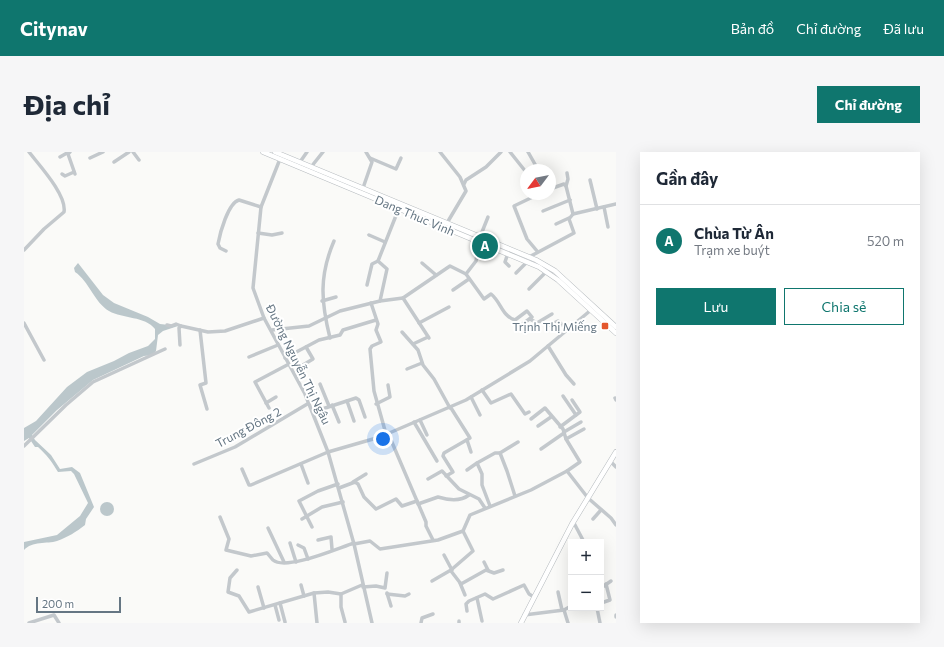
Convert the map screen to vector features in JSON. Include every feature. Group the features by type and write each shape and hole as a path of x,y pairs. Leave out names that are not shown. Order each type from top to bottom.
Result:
{"main road":[{"name":"Dang Thuc Vinh","path":"263,152 300,162 446,223 508,253 529,259 547,271 616,333"},
{"name":"Dang Thuc Vinh","path":"275,152 281,157 399,208 480,239 555,271 616,327"},
{"path":"521,623 572,524 616,452"}],"street":[{"path":"24,250 44,229 64,212 58,191 29,152"},
{"path":"90,158 103,152"},
{"path":"114,162 129,152"},
{"path":"133,152 139,160"},
{"path":"300,162 307,152"},
{"path":"311,167 323,152"},
{"path":"363,188 372,162 366,152"},
{"path":"464,184 466,180 486,167 501,152"},
{"path":"510,152 520,164"},
{"path":"528,152 535,164"},
{"path":"60,157 69,153 75,173 65,176 62,174"},
{"path":"442,153 464,184 466,191 446,223"},
{"name":"Đường Nguyễn Thị Ngâu","path":"281,157 261,207 253,288 264,318 272,330 278,345 309,403 328,452 339,486 354,544 372,623"},
{"path":"370,158 396,169 401,158"},
{"path":"567,173 568,179 566,186 573,214"},
{"path":"590,180 597,209"},
{"path":"556,187 564,184 566,186"},
{"path":"226,251 220,248 218,244 230,209 234,202 239,200 261,207"},
{"path":"526,200 514,206 527,239 537,251"},
{"path":"543,210 570,200"},
{"path":"556,224 569,218 573,214 616,204"},
{"path":"604,206 608,227"},
{"path":"367,285 372,264 378,261 399,208"},
{"path":"466,274 476,261 480,239 488,218"},
{"path":"516,273 537,251 574,233 569,218"},
{"path":"258,233 272,235 282,233"},
{"path":"369,235 385,242"},
{"path":"330,338 322,301 322,287 329,252 334,241"},
{"path":"508,253 505,262 509,266"},
{"path":"378,261 388,269 380,301"},
{"path":"422,263 436,275"},
{"path":"272,330 296,329 309,326 325,320 340,311 380,301 391,301 403,298 450,266 466,274 484,299 491,294 502,311 510,318 515,320 527,311 532,317 530,318"},
{"path":"530,289 547,271"},
{"path":"453,290 469,279"},
{"path":"322,301 336,297"},
{"path":"403,298 428,338 413,344"},
{"path":"371,303 378,324 377,332 381,343 372,346 370,349 376,404 387,434 433,540"},
{"path":"419,323 449,307"},
{"path":"244,487 328,452 387,434 451,408 530,361 591,310"},
{"path":"530,318 537,322 552,314"},
{"path":"167,325 172,326 176,324 208,332 225,331 264,318"},
{"path":"520,326 530,318"},
{"path":"285,358 319,340 340,335 343,330 376,320"},
{"path":"550,325 558,321 568,330"},
{"path":"24,322 44,360"},
{"path":"180,345 179,328 181,326"},
{"path":"200,330 206,383 200,385 207,408"},
{"path":"402,332 418,350 422,363 434,379 470,438 444,453 443,456 453,472 446,476"},
{"path":"249,357 278,345"},
{"path":"548,346 566,375 574,384"},
{"path":"303,365 313,359 306,347"},
{"path":"24,446 88,386 165,349"},
{"path":"407,369 422,363"},
{"path":"269,408 255,382 289,364"},
{"path":"320,384 339,422"},
{"path":"376,404 390,397 388,385"},
{"path":"482,390 491,403 511,394 525,414 529,412"},
{"path":"563,396 576,415"},
{"path":"266,402 276,397"},
{"path":"470,397 480,414"},
{"path":"313,412 356,398 359,400 365,417"},
{"path":"560,427 580,412 572,400"},
{"path":"347,401 354,421"},
{"name":"Trung Đông 2","path":"194,464 235,447 309,403"},
{"path":"220,517 229,539 226,550 251,556 267,553 274,560 284,562 308,560 332,549 370,541 380,549 433,540 463,531 470,515 515,496 567,471 580,462 564,433 545,408 531,418"},
{"path":"538,426 551,417"},
{"path":"420,420 427,434"},
{"path":"414,422 437,461"},
{"path":"541,449 581,422"},
{"path":"566,439 584,429"},
{"path":"467,440 471,452"},
{"path":"467,470 477,463 496,453 500,453 518,442"},
{"path":"500,453 515,496"},
{"path":"610,461 616,467"},
{"path":"477,463 482,474 481,483 490,506"},
{"path":"301,464 308,483"},
{"path":"242,469 249,485"},
{"path":"428,479 442,471 459,489 479,499 485,508"},
{"path":"567,471 588,498 616,525"},
{"path":"312,527 299,501 318,491 352,482 366,474"},
{"path":"352,482 358,484 364,497 376,509 396,499 402,506 438,497 450,501 463,499 469,495"},
{"path":"302,520 322,507 343,502"},
{"path":"593,519 601,510"},
{"path":"572,524 575,525 582,539"},
{"path":"268,528 284,562"},
{"path":"432,581 452,570 473,550 463,531"},
{"path":"318,540 331,537 332,549"},
{"path":"290,543 296,562"},
{"path":"298,545 304,548 308,560"},
{"path":"444,555 465,595"},
{"path":"484,562 488,570 494,573 504,570"},
{"path":"237,570 230,578 228,592 239,596 247,612 314,593 328,592 341,594 363,586 385,588"},
{"path":"460,583 461,584 488,570"},
{"path":"386,573 385,588 391,606"},
{"path":"604,602 610,600 606,584 611,581"},
{"path":"467,611 466,603 476,598 485,594 493,599 524,585 529,594 534,597"},
{"path":"301,586 304,596"},
{"path":"258,587 264,608"},
{"path":"558,592 568,623"},
{"path":"314,593 317,623"},
{"path":"341,594 341,607 345,622"},
{"path":"387,594 405,596 409,594"},
{"path":"476,598 482,621"},
{"path":"280,603 285,622"},
{"path":"275,604 279,620"},
{"path":"524,615 563,610 568,608"},
{"path":"598,611 600,623"},
{"path":"421,623 422,618 433,614"},
{"path":"29,623 54,616 59,623"}],"shaded area":[{"path":"78,263 103,295 114,303 148,317 160,324 178,326 163,331 158,335 156,351 153,355 144,356 93,380 57,410 32,435 35,440 51,455 60,469 72,467 80,473 94,507 86,519 85,525 75,532 57,541 31,545 24,550 24,542 57,535 80,516 88,503 74,474 71,471 58,472 47,456 38,447 35,447 29,438 24,441 24,428 36,421 67,387 87,372 148,346 155,339 155,329 151,325 140,320 115,314 104,307 80,276 75,272 74,268"},
{"path":"107,502 112,504 114,509 112,514 107,516 102,514 100,509 102,504"}],"place":[{"name":"Chùa Từ Ân","path":"485,246"},
{"name":"Trịnh Thị Miếng","path":"605,326"}]}
